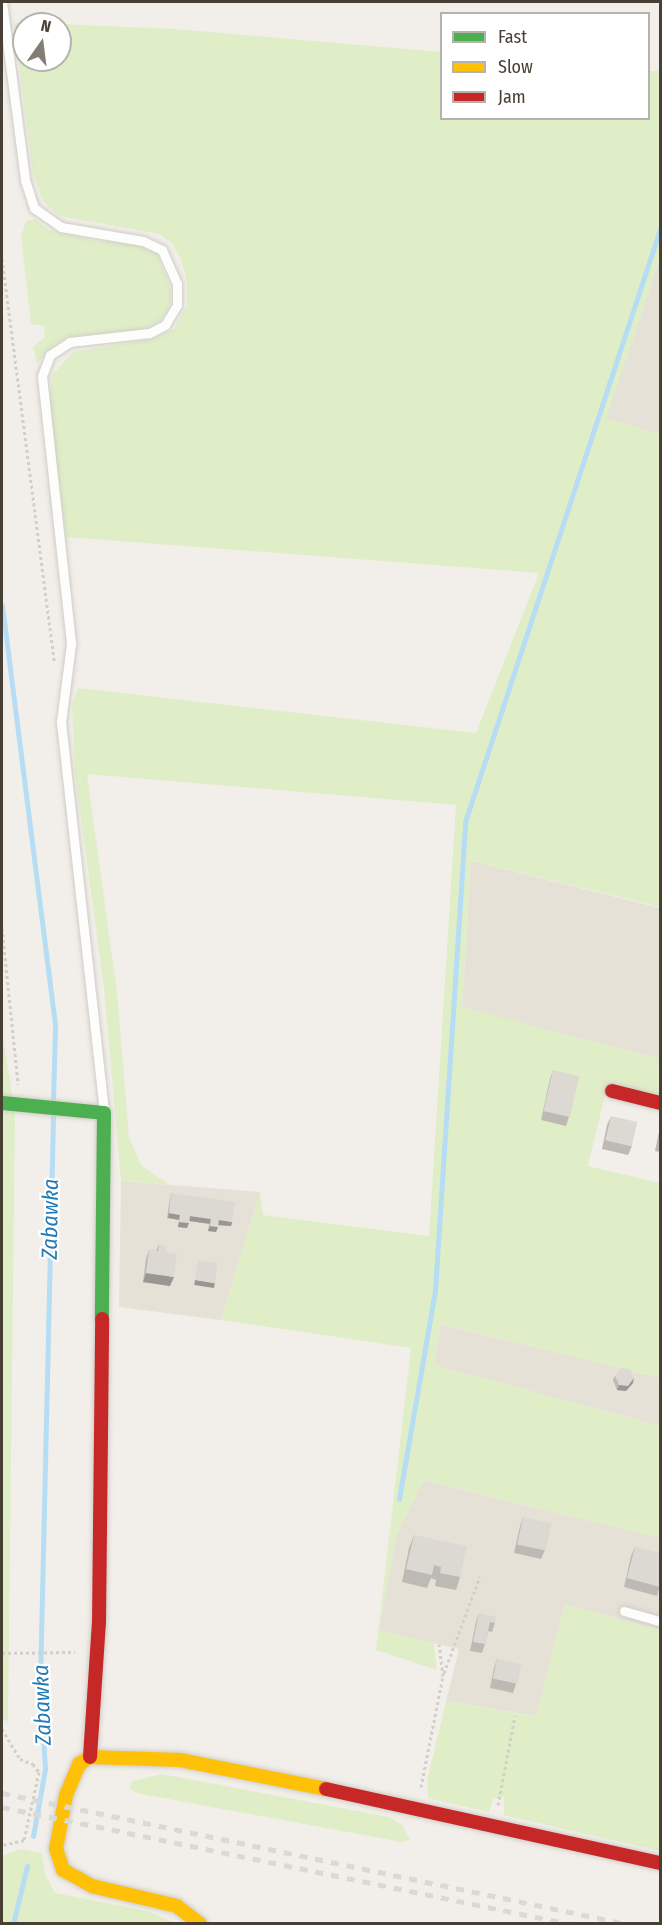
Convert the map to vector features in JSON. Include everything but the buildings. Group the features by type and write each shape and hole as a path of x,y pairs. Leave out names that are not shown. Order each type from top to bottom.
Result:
{"street":[{"path":"612,1091 660,1103"},
{"path":"2,1103 43,1109 104,1113 99,1623 90,1757 72,1775 56,1848 63,1870 92,1886 177,1906 200,1923"},
{"path":"90,1757 180,1760 417,1807 660,1863"}],"lane":[{"path":"2,2 25,180 34,208 61,227 143,241 162,250 177,284 177,305 165,325 149,333 70,342 50,355 42,376 71,644 61,722 104,1113"},
{"path":"624,1611 660,1621"}],"path":[{"path":"2,259 55,667"},
{"path":"2,928 20,1105"},
{"path":"417,1807 443,1676 480,1576"},
{"path":"439,1644 443,1676"},
{"path":"2,1653 59,1651"},
{"path":"494,1824 515,1716"},
{"path":"2,1729 20,1759 33,1764 39,1772 24,1840 2,1845"}],"shaded area":[{"path":"660,258 660,434 605,419"},
{"path":"471,861 660,908 660,1059 462,1008"},
{"path":"121,1181 260,1192 221,1320 119,1307"},
{"path":"441,1324 660,1378 660,1426 434,1365"},
{"path":"424,1480 660,1538 660,1630 565,1605 536,1716 446,1701 459,1649 379,1631 396,1536"}],"green space":[{"path":"72,25 175,29 440,52 440,120 650,120 650,71 660,71 660,258 606,419 660,434 660,907 471,861 462,1007 660,1059 660,1100 607,1087 588,1166 660,1183 660,1378 441,1324 434,1365 660,1426 660,1538 424,1480 396,1536 379,1630 434,1643 437,1670 376,1650 411,1348 221,1320 260,1192 263,1215 429,1236 456,805 87,774 117,992 129,1138 142,1166 170,1185 121,1181 104,989 75,773 72,704 78,688 476,733 539,573 66,537 49,404 52,375 73,352 152,339 174,329 187,306 187,281 181,259 172,243 159,234 59,216 43,201 33,173 20,72 72,72"},
{"path":"35,219 49,230 96,241 139,244 156,253 170,286 171,300 158,323 142,329 71,337 56,343 37,363 33,347 45,337 44,326 31,324 21,237 26,221"},
{"path":"2,1030 15,1114 8,1721 2,1720"},
{"path":"565,1605 660,1630 660,1851 504,1815 504,1797 493,1799 489,1812 428,1798 427,1781 446,1701 536,1716"},
{"path":"162,1774 389,1817 402,1825 410,1840 401,1842 136,1793 129,1788 132,1781"},
{"path":"20,1849 42,1853 45,1874 55,1893 148,1911 175,1923 2,1924 2,1856"}],"waterway":[{"path":"399,1499 435,1290 465,822 660,229"},
{"name":"Zabawka","path":"2,605 55,1026 53,1101"},
{"name":"Zabawka","path":"33,1836 45,1769 40,1682 53,1116"},
{"name":"Zabawka","path":"13,1924 27,1866"}],"railway":[{"path":"2,1793 627,1924"},
{"path":"2,1807 570,1924"}],"traffic: fast":[{"path":"2,1103 104,1113 102,1319"}],"traffic: slow":[{"path":"200,1924 177,1906 92,1886 63,1870 56,1849 66,1795 79,1764 90,1757 180,1760 326,1789"}],"traffic: jam":[{"path":"612,1091 660,1103"},
{"path":"90,1757 99,1623 102,1319"},
{"path":"326,1789 660,1863"}]}
